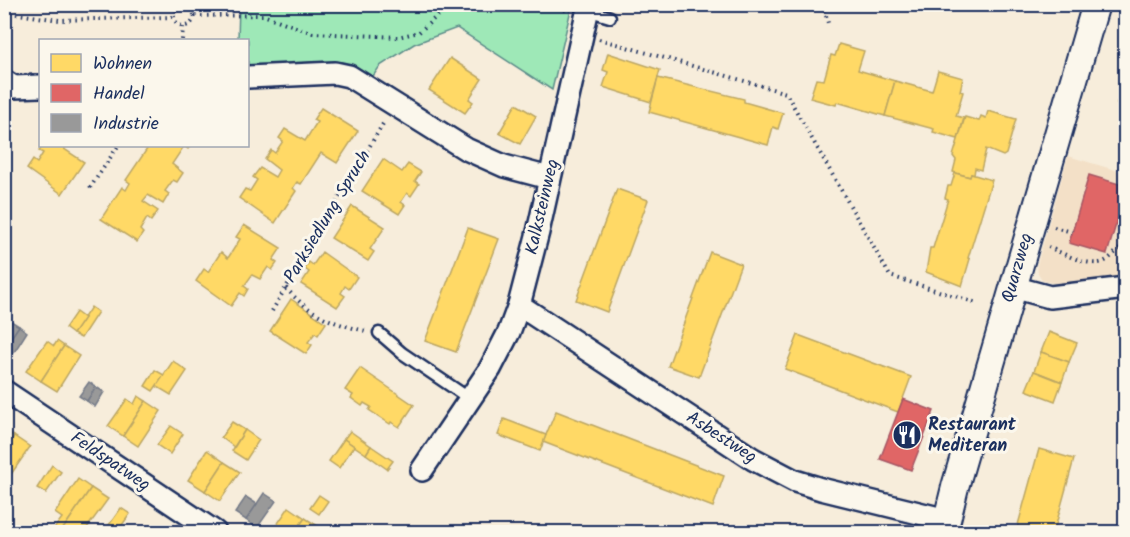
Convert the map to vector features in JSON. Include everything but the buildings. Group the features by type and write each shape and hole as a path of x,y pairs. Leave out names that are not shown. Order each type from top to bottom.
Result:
{"street":[{"name":"Quarzweg","path":"945,526 1096,4"},
{"name":"Kalksteinweg","path":"422,470 490,369 509,332 519,305 549,178 583,10"},
{"path":"249,77 335,73 349,76 476,153 504,166 549,178"},
{"path":"4,81 14,87 39,86"},
{"path":"1013,287 1050,297 1125,288"},
{"name":"Asbestweg","path":"519,305 774,471 795,481 945,526"},
{"name":"Feldspatweg","path":"4,392 215,532"}],"lane":[{"path":"583,10 610,16"},
{"path":"374,332 470,399"}],"path":[{"path":"195,16 263,15 313,33 398,37 419,32 451,4"},
{"path":"446,9 455,8 461,4"},
{"path":"554,4 583,10"},
{"path":"823,4 829,27"},
{"path":"185,5 192,9 195,16 191,24 183,27 176,24 173,17 176,9 185,5"},
{"path":"4,12 58,20 173,17"},
{"path":"182,39 183,27"},
{"path":"593,38 786,93 890,276 977,303"},
{"name":"Parksiedlung Spruch","path":"272,311 384,123"},
{"path":"90,188 117,147"},
{"path":"1054,227 1072,232"},
{"path":"1048,248 1099,263 1125,247"},
{"path":"286,288 297,300 327,320 374,332"}],"shaded area":[{"path":"1068,156 1125,173 1125,276 1064,285 1043,281 1038,273 1037,265"}],"green space":[{"path":"239,5 572,5 552,90 457,28 414,44 380,66 371,79 337,63 249,66 249,39 238,39"}],"place":[{"name":"Restaurant Mediteran","path":"907,435"}]}
